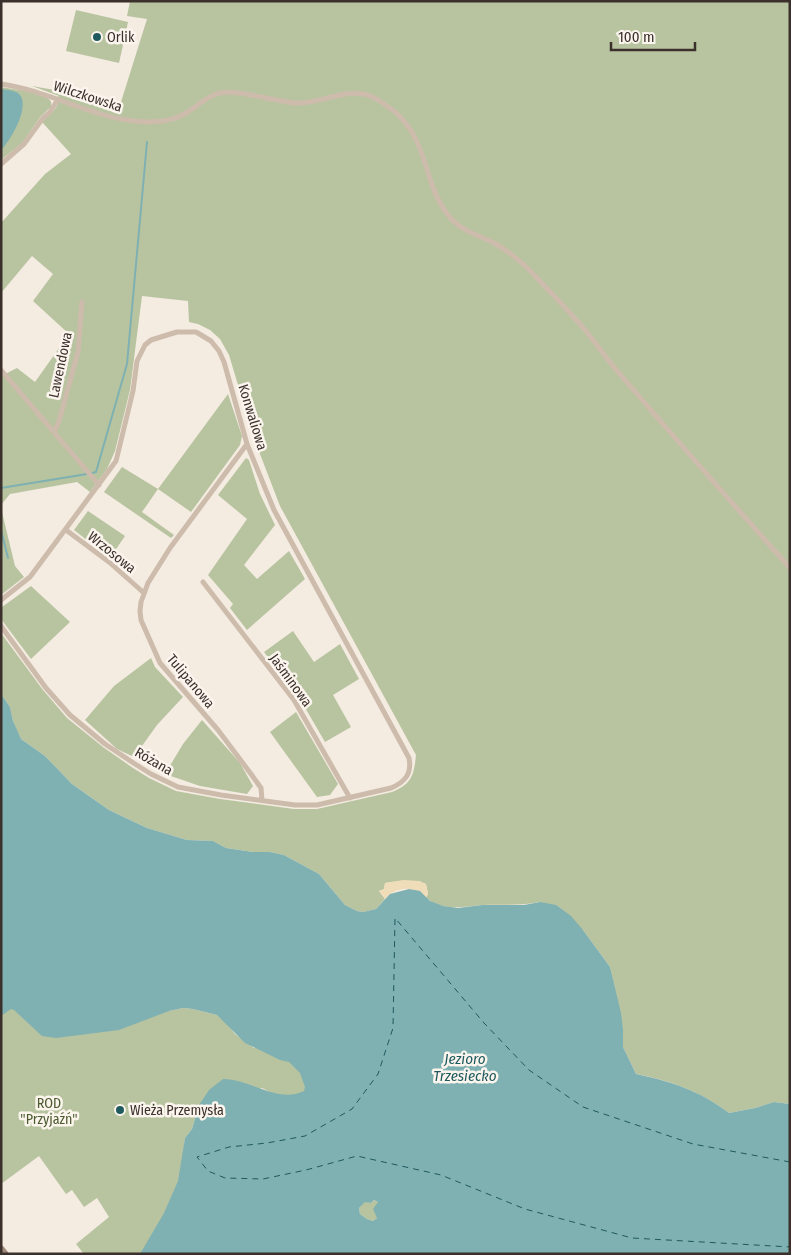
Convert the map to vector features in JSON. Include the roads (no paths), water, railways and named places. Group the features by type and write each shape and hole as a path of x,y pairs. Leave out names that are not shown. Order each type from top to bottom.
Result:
{"street":[{"name":"Wilczkowska","path":"1,84 26,88 90,111 122,119 150,122 169,120 185,114 205,100 220,93 298,104 351,94 361,94 386,105 403,120 417,138 436,194 450,217 462,228 508,252 534,275 576,320 616,371 790,568"},
{"path":"1,164 24,144 42,118 54,108 58,99"},
{"name":"Lawendowa","path":"54,432 78,352 82,302"},
{"name":"Konwaliowa","path":"1,600 30,577 110,471 119,452 134,391 136,369 145,345 151,340 164,335 177,332 196,332 211,341 219,351 248,444 264,486 282,524 410,758 411,765 408,776 400,784 350,798"},
{"name":"Lawendowa","path":"1,370 99,485"},
{"name":"Tulipanowa","path":"248,444 170,548 144,593 141,602 141,620 157,658 218,730 252,774 260,788 262,800"},
{"name":"Wrzosowa","path":"66,530 109,562 144,593"},
{"name":"Jaśminowa","path":"203,582 294,700 350,798"},
{"name":"Różana","path":"1,626 46,688 65,710 105,744 151,774 178,786 220,795 295,805 317,805 350,798"},
{"path":"1,1248 5,1254"}],"water":[{"path":"1,89 18,93 23,108 14,132 1,150"},
{"name":"Jezioro Trzesiecko","path":"1,694 10,707 13,721 21,739 45,756 72,784 109,810 147,828 187,840 213,841 226,848 284,855 319,874 345,905 357,911 363,912 376,909 390,894 409,889 420,891 430,901 443,906 458,908 482,905 524,905 540,902 556,905 571,916 610,967 621,1013 623,1047 636,1074 685,1088 707,1098 729,1113 774,1102 790,1104 790,1254 140,1254 164,1213 178,1181 185,1138 192,1129 199,1105 209,1090 223,1079 244,1083 274,1093 294,1094 304,1091 305,1087 300,1073 289,1062 280,1060 245,1043 217,1015 193,1009 183,1008 169,1011 119,1030 56,1038 42,1036 14,1010 11,1009 1,1016","holes":["374,1200 378,1202 373,1209 377,1218 373,1221 360,1214 359,1208 365,1202 371,1203"]}],"waterway":[{"path":"92,473 96,472 127,364 147,142"},
{"path":"1,488 87,474"},
{"path":"1,530 8,558"}],"place":[{"name":"Orlik","path":"97,37"},
{"name":"Wieża Przemysła","path":"120,1110"}],"park label":[{"name":"ROD \"Przyjaźń\"","path":"49,1112"}]}
